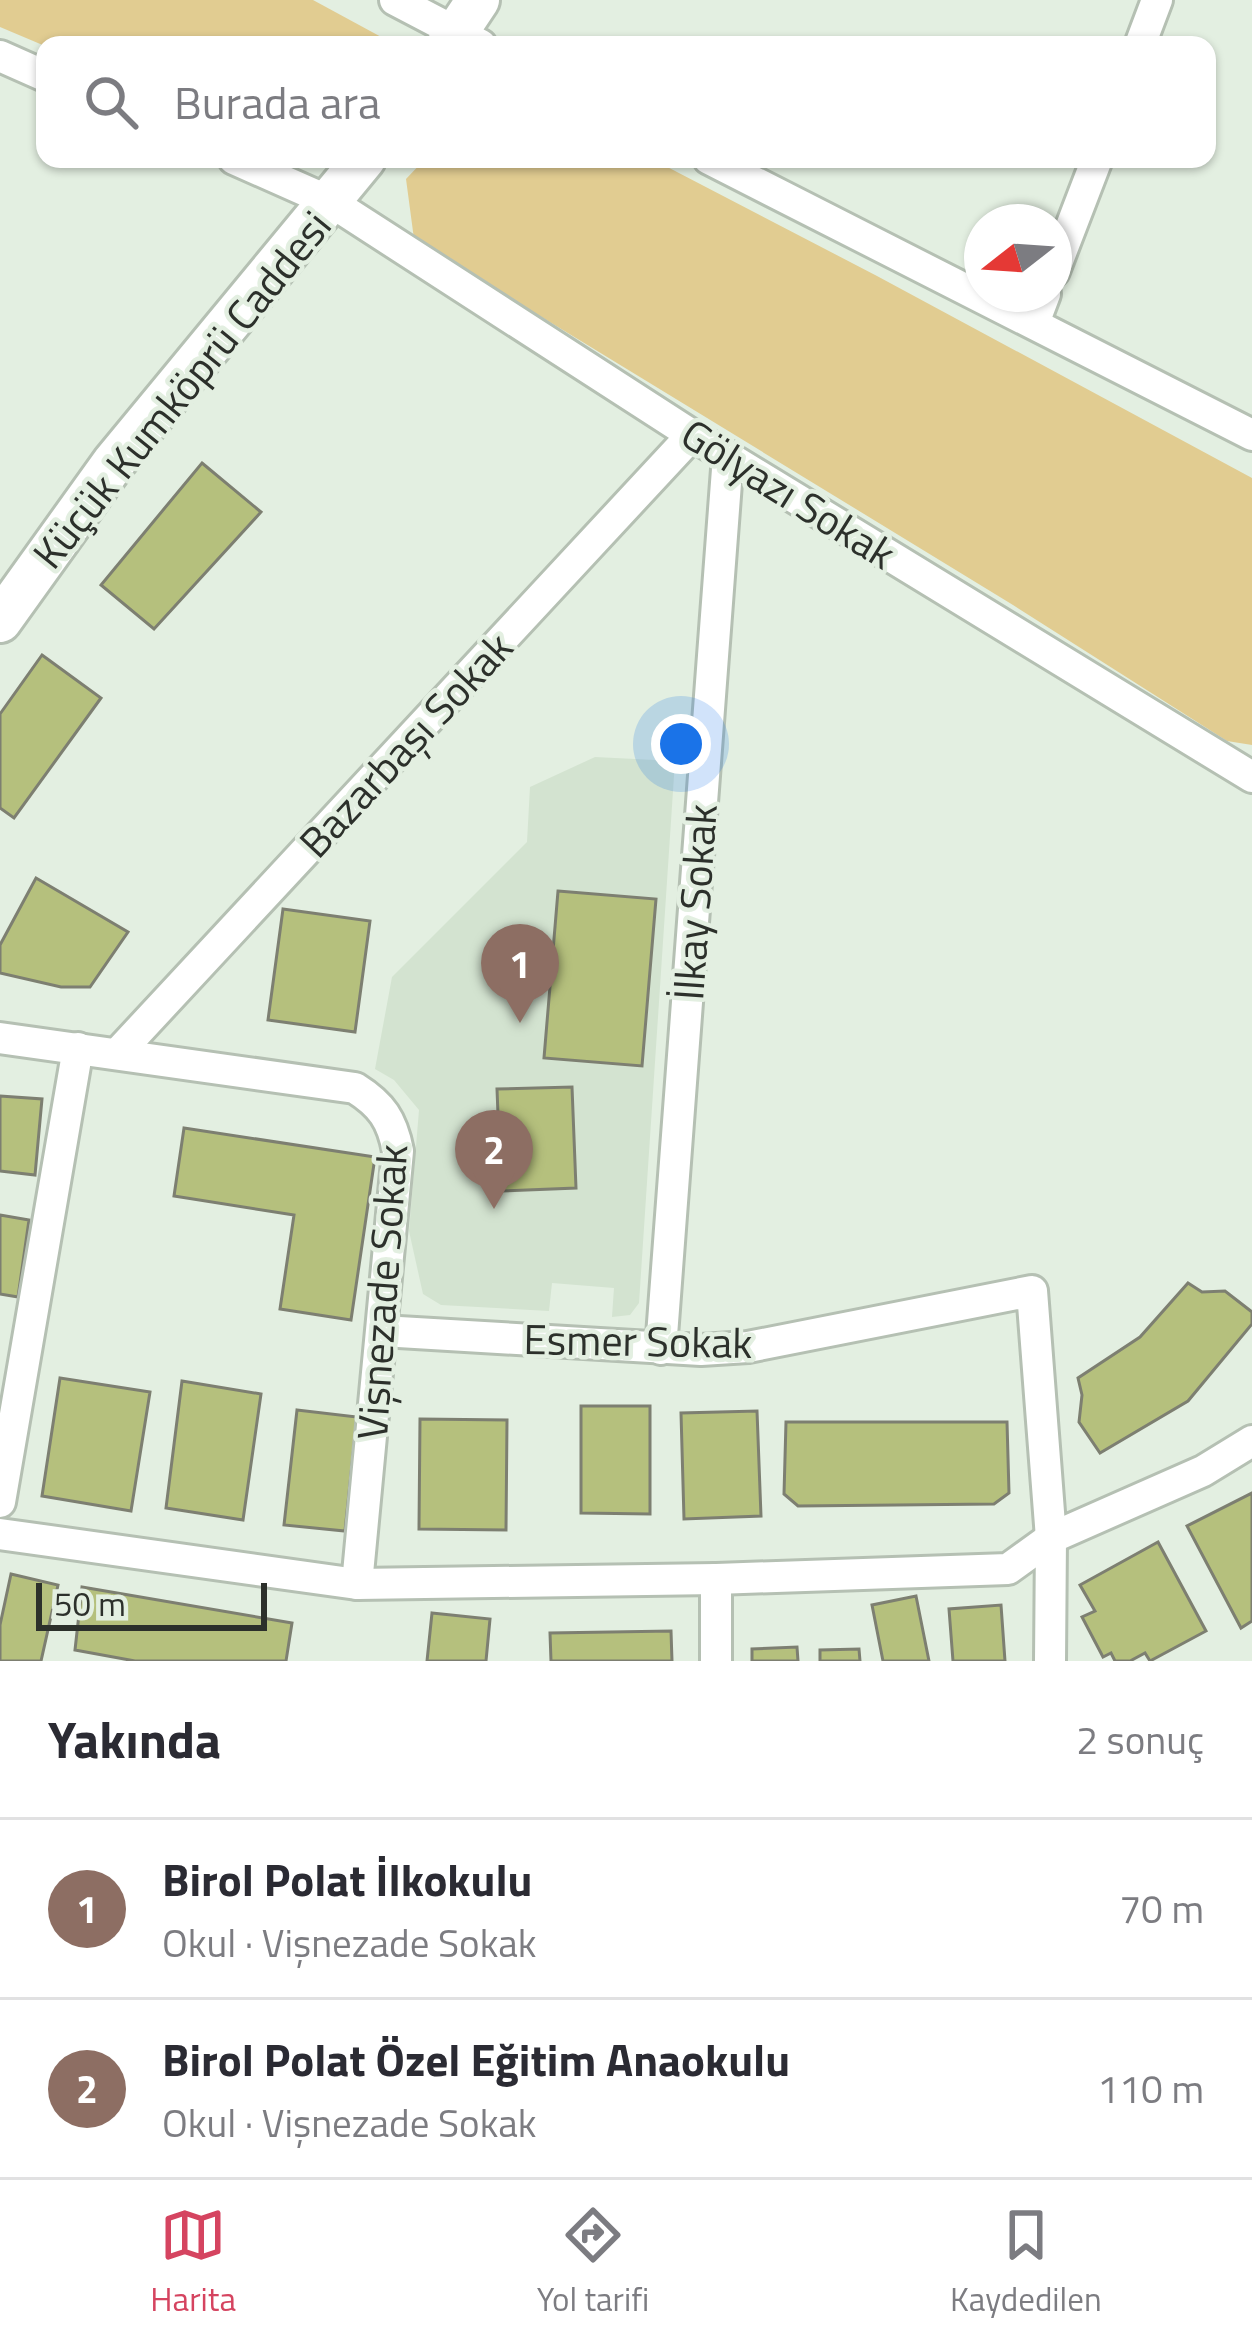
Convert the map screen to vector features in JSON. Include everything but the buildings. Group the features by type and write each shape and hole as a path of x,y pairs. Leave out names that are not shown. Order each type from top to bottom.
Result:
{"street":[{"path":"395,0 466,31"},
{"path":"1143,36 1157,0"},
{"path":"0,56 36,72"},
{"name":"Gölyazı Sokak","path":"254,168 331,202 692,435 1252,777"},
{"name":"Küçük Kumköprü Caddesi","path":"0,621 114,462 357,168"},
{"path":"729,168 964,274"},
{"path":"1072,224 1094,168"},
{"path":"1047,312 1252,435"},
{"name":"Bazarbaşı Sokak","path":"118,1053 692,435"},
{"name":"İlkay Sokak","path":"661,1349 728,456"},
{"name":"Vişnezade Sokak","path":"0,1038 355,1088 378,1102 393,1125 398,1151 357,1584"},
{"path":"0,1502 78,1048"},
{"name":"Esmer Sokak","path":"382,1330 661,1349 748,1347 1032,1292 1052,1538"},
{"path":"0,1534 357,1584 1008,1569 1052,1538 1203,1471 1252,1442"},
{"path":"1050,1661 1052,1538"},
{"path":"716,1579 716,1661"}],"shaded area":[{"path":"0,0 313,0 379,36 36,36 36,42 0,27"},
{"path":"416,168 669,168 1252,478 1252,745 1227,741 414,239 406,179"},
{"path":"595,757 675,761 639,1303 630,1315 612,1317 614,1288 552,1283 549,1311 441,1305 423,1294 409,1231 419,1110 394,1080 375,1069 392,977 527,842 530,787"}],"place":[{"name":"Birol Polat İlkokulu","path":"520,1023"},
{"name":"Birol Polat Özel Eğitim Anaokulu","path":"494,1209"}]}
